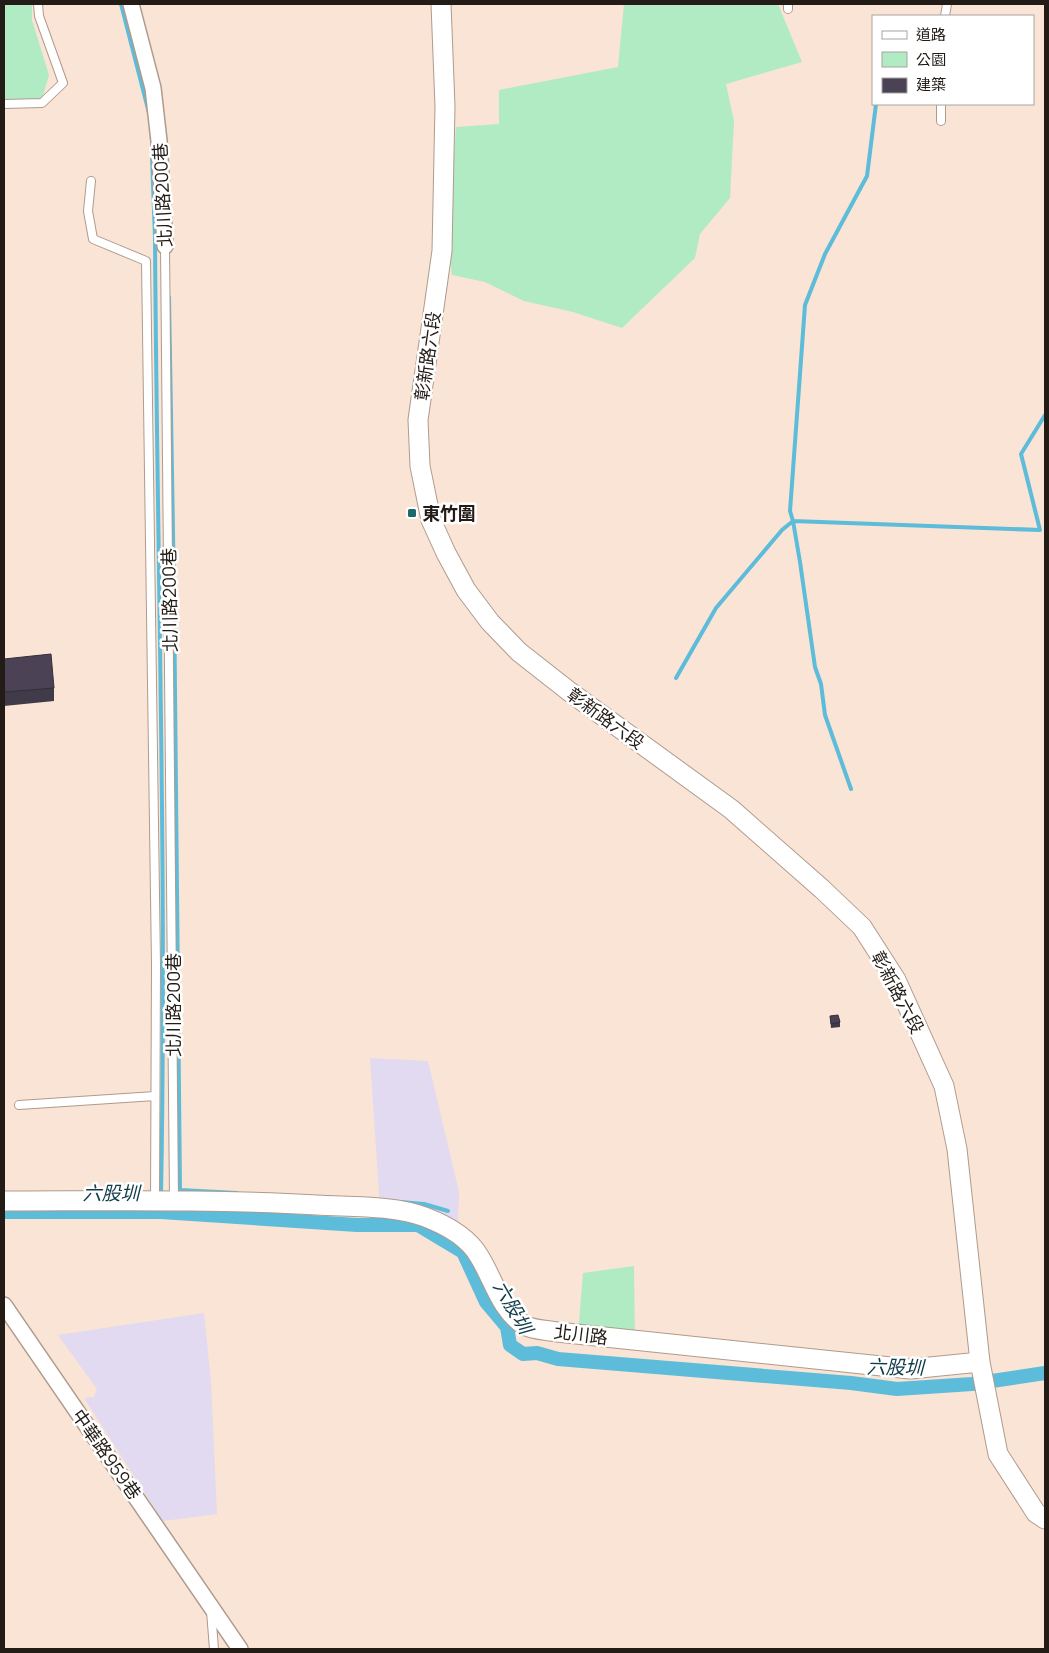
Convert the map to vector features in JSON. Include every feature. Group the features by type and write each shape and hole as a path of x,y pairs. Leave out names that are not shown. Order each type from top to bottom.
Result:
{"street":[{"name":"北川路200巷","path":"131,4 153,88 159,142 165,246"},
{"name":"彰新路六段","path":"441,4 445,106 442,251 418,420 420,466 431,520 466,590 490,622 520,652 570,692 731,809 822,888 862,927 896,980 944,1086 957,1149 980,1362 998,1454 1036,1513 1045,1519"},
{"name":"北川路","path":"4,1200 174,1200 386,1208 424,1217 446,1227 466,1240 479,1256 508,1311 526,1326 557,1332 910,1369 980,1362"},
{"name":"中華路959巷","path":"4,1305 240,1649"}],"lane":[{"path":"4,104 42,103 63,83 40,16 38,4"},
{"path":"941,105 941,121"},
{"path":"91,181 88,211 93,239 146,261 156,965 155,1201"},
{"name":"北川路200巷","path":"165,246 174,1200"},
{"path":"19,1105 155,1096"},
{"path":"210,1604 214,1649"}],"shaded area":[{"path":"370,1058 428,1061 459,1192 458,1221 414,1208 380,1207"},
{"path":"204,1313 211,1382 217,1514 163,1521 84,1398 94,1397 97,1389 58,1335"}],"green space":[{"path":"4,4 32,4 32,20 49,75 42,99 4,100"},
{"path":"624,4 778,4 802,62 726,84 734,121 730,198 700,234 695,258 622,328 573,312 524,301 485,282 452,275 448,241 456,127 499,124 499,90 618,67"},
{"path":"634,1266 635,1339 578,1335 583,1273"}],"building":[{"path":"51,654 54,688 4,692 4,659"},
{"path":"838,1015 840,1022 831,1024 830,1016"}],"waterway":[{"path":"121,4 149,113"},
{"path":"851,789 825,715 821,684 815,667 800,562 790,511 805,305 825,254 867,176 876,105"},
{"path":"152,157 155,238 162,836 163,1075 161,1195"},
{"path":"169,297 180,1190 237,1193"},
{"path":"676,678 716,608 782,530 793,521 1040,530 1021,454 1045,415"},
{"path":"401,1202 424,1204 448,1211"},
{"name":"六股圳","path":"4,1212 161,1212 357,1225 418,1225 463,1252 486,1302 507,1327 510,1345 523,1354 537,1353 558,1359 851,1383 897,1389 972,1384 1045,1373"}],"place":[{"name":"東竹圍","path":"412,513"}]}
